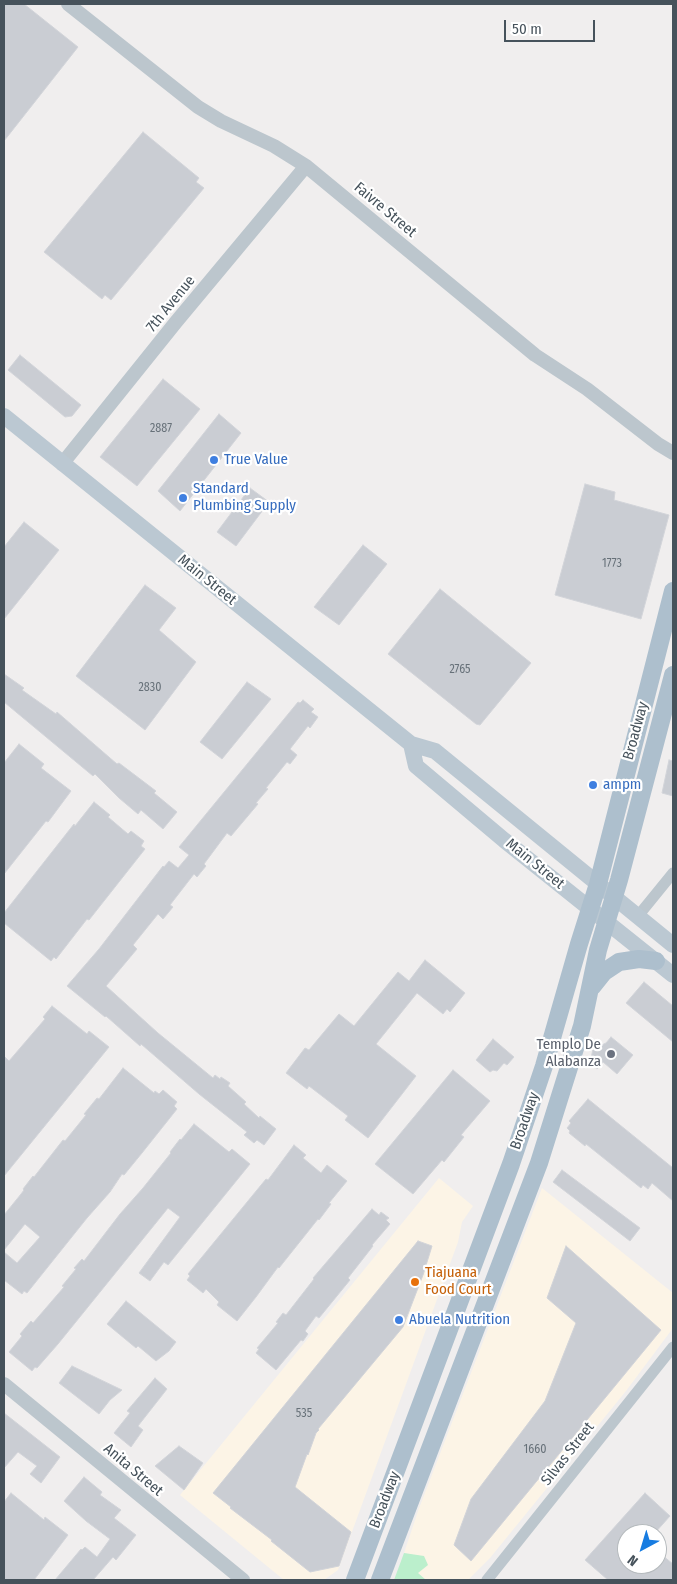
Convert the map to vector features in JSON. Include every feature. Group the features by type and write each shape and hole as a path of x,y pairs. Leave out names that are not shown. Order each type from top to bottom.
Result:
{"main road":[{"name":"Main Street","path":"4,416 411,744 436,752 673,945"},
{"name":"Broadway","path":"355,1580 514,1155 544,1066 598,884 673,591"},
{"name":"Broadway","path":"380,1580 540,1163 579,1038 606,921 673,675"},
{"name":"Main Street","path":"411,744 416,766 504,840 673,975"},
{"path":"590,990 604,972 620,962 639,959 656,961"},
{"path":"442,1348 464,1359"}],"street":[{"name":"Faivre Street","path":"68,4 198,108 274,146 306,166 534,355 587,389 658,444 673,453"},
{"name":"7th Avenue","path":"62,464 176,322 306,166"},
{"path":"638,916 673,874"},
{"name":"Silvas Street","path":"487,1580 673,1347"},
{"name":"Anita Street","path":"4,1384 242,1580"}],"shaded area":[{"path":"439,1178 473,1206 462,1222 458,1242 338,1570 324,1580 284,1580 180,1495"},
{"path":"542,1188 673,1293 673,1328 626,1391 490,1558 468,1580 426,1580 418,1573 424,1557 404,1553 418,1511"}],"green space":[{"path":"404,1553 424,1556 428,1565 418,1573 426,1580 394,1580"}],"building":[{"path":"4,4 24,4 78,47 4,141"},
{"path":"143,132 199,178 196,182 204,188 111,300 105,295 102,299 44,252"},
{"path":"20,355 81,405 72,416 65,417 8,370"},
{"path":"163,379 200,409 137,486 100,457"},
{"path":"219,414 241,433 180,511 158,491"},
{"path":"585,484 615,492 614,500 669,515 641,619 555,595"},
{"path":"250,488 269,502 236,546 217,532"},
{"path":"24,522 59,550 4,619 4,547"},
{"path":"363,545 387,564 339,625 314,607"},
{"path":"145,585 176,608 159,630 196,662 145,730 76,676"},
{"path":"440,589 531,663 480,725 476,724 388,654"},
{"path":"4,674 24,688 22,690 56,714 57,712 117,764 119,763 156,791 154,793 177,812 163,829 141,810 138,814 95,774 93,776 4,702"},
{"path":"247,682 271,699 222,759 200,742"},
{"path":"303,700 314,709 311,712 318,717 310,728 308,726 290,749 297,755 290,764 287,762 266,788 268,789 256,803 258,804 231,836 227,833 204,864 206,866 197,877 194,874 170,905 173,907 163,919 158,914 133,945 137,949 106,986 158,1033 213,1078 215,1075 230,1083 228,1086 246,1102 244,1104 259,1118 260,1116 276,1129 264,1145 257,1140 254,1143 244,1135 247,1132 141,1044 140,1046 106,1016 67,986 99,949 163,866 169,861 178,868 189,855 179,847 298,702 300,703"},
{"path":"19,744 44,764 41,768 71,791 48,822 46,821 4,874 4,763"},
{"path":"669,760 673,761 673,796 662,793"},
{"path":"94,802 128,834 131,831 144,841 141,846 145,849 89,920 87,919 56,959 54,957 51,961 4,923 4,913 74,824 75,826"},
{"path":"425,960 465,993 450,1012 447,1009 443,1014 417,993 376,1044 416,1076 368,1138 345,1120 348,1116 309,1086 307,1089 286,1073 305,1048 309,1050 339,1014 354,1026 398,972 409,981"},
{"path":"644,982 673,1006 673,1042 626,1003"},
{"path":"52,1006 87,1034 89,1031 109,1047 4,1176 4,1056 9,1061 45,1019 43,1017"},
{"path":"611,1037 633,1055 617,1074 603,1062 597,1069 590,1063 593,1049 606,1043"},
{"path":"493,1039 514,1057 507,1065 504,1063 497,1071 493,1070 490,1072 476,1060"},
{"path":"123,1068 154,1093 155,1091 159,1094 163,1090 177,1102 174,1106 177,1109 124,1175 122,1174 110,1192 27,1293 24,1291 22,1294 4,1280 4,1252 17,1263 40,1237 25,1224 4,1250 4,1215 33,1176 63,1140 65,1141 86,1115 84,1114 97,1098 99,1099"},
{"path":"453,1070 490,1101 461,1135 464,1137 444,1162 442,1160 413,1194 375,1164"},
{"path":"588,1099 673,1168 673,1201 652,1183 648,1189 643,1185 641,1188 586,1144 585,1146 569,1133 570,1131 567,1128 571,1123 569,1121"},
{"path":"194,1124 229,1152 232,1149 250,1164 168,1265 164,1262 150,1281 139,1273 180,1217 168,1208 58,1344 37,1368 35,1367 32,1371 9,1352 22,1336 20,1334 31,1321 33,1323 64,1287 62,1286 76,1269 74,1268 82,1259 84,1261 171,1153 180,1139"},
{"path":"294,1145 306,1155 303,1158 321,1173 327,1165 347,1181 329,1203 331,1204 319,1220 278,1267 237,1321 217,1305 219,1302 206,1289 203,1293 187,1280 190,1276 188,1274 266,1179 268,1180"},
{"path":"562,1170 640,1228 630,1241 553,1182"},
{"path":"372,1209 379,1215 381,1212 389,1218 386,1220 390,1224 348,1278 350,1280 319,1318 316,1316 305,1331 308,1334 303,1341 301,1340 276,1370 256,1353 259,1349 257,1348 278,1323 276,1322 283,1313 286,1315 313,1278"},
{"path":"418,1241 432,1246 403,1327 318,1429 295,1487 351,1532 339,1566 310,1572 213,1493"},
{"path":"566,1246 661,1330 471,1561 454,1545 471,1499 545,1401 576,1323 547,1298"},
{"path":"126,1301 176,1342 169,1351 156,1361 138,1346 136,1348 107,1324"},
{"path":"72,1366 122,1390 110,1400 99,1414 59,1383"},
{"path":"155,1378 167,1389 138,1426 143,1430 131,1447 114,1433 130,1413 127,1411"},
{"path":"4,1413 60,1457 41,1483 30,1474 37,1466 18,1452 4,1468"},
{"path":"179,1446 203,1463 184,1490 155,1466"},
{"path":"84,1477 102,1492 100,1495 121,1510 114,1518 136,1535 116,1560 113,1557 93,1580 55,1580 81,1549 85,1547 97,1557 110,1539 64,1501"},
{"path":"11,1493 44,1520 45,1517 68,1535 34,1580 4,1580 4,1502"},
{"path":"645,1493 670,1516 663,1524 617,1524"},
{"path":"617,1524 617,1574 667,1574 667,1559 673,1564 673,1580 608,1580 585,1560"}],"place":[{"name":"True Value","path":"214,460"},
{"name":"Standard Plumbing Supply","path":"183,498"},
{"name":"ampm","path":"593,785"},
{"name":"Templo De Alabanza","path":"611,1054"},
{"name":"Tiajuana Food Court","path":"415,1282"},
{"name":"Abuela Nutrition","path":"399,1320"}]}
